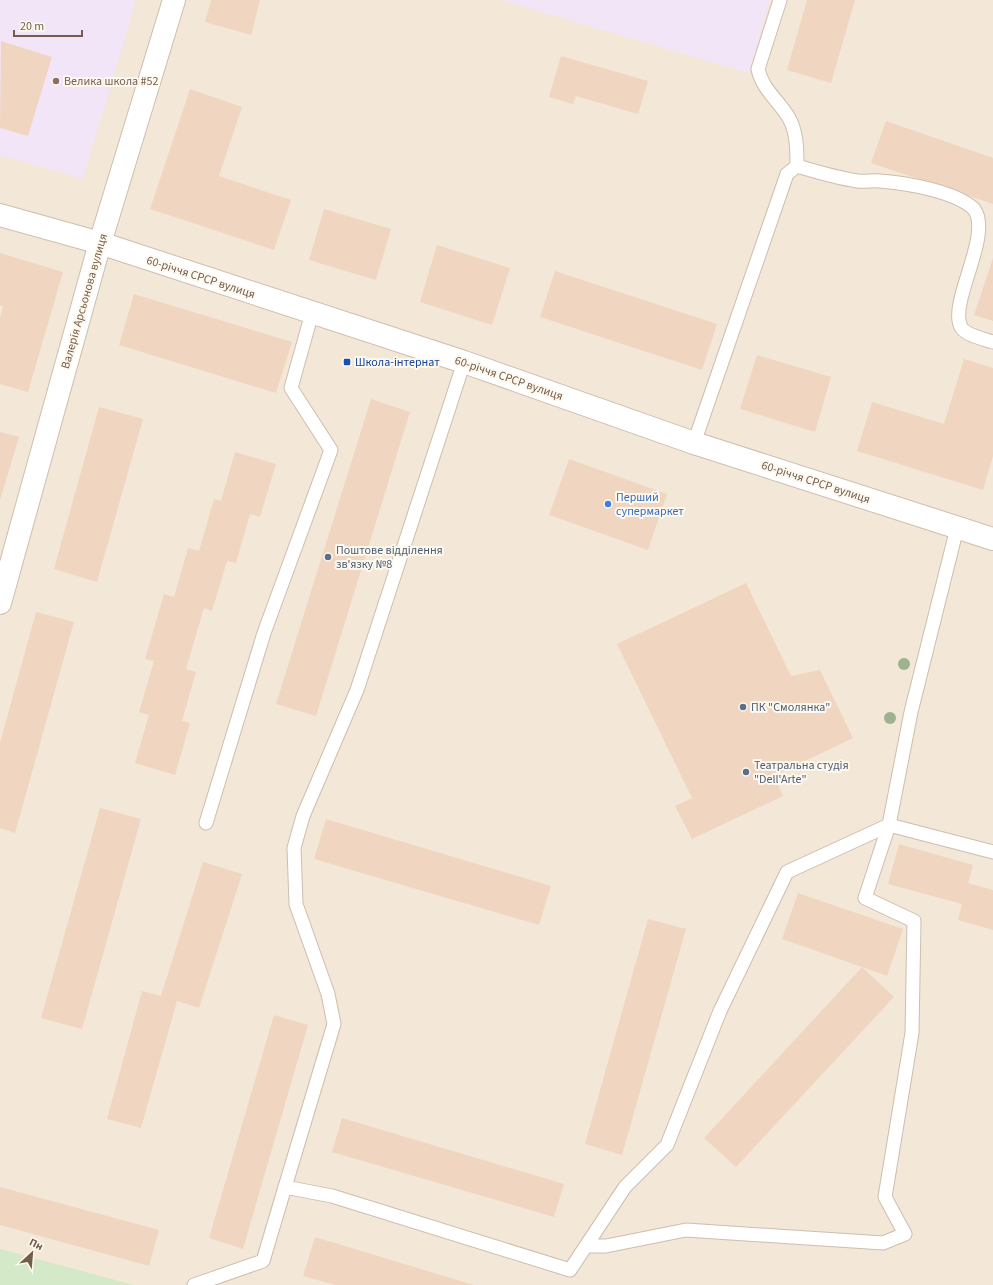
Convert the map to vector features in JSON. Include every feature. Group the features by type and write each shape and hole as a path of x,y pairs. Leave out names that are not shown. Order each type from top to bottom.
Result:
{"street":[{"name":"Валерія Арсьонова вулиця","path":"0,603 100,243 174,0"},
{"name":"60-річчя СРСР вулиця","path":"0,215 100,243 464,362 694,443 993,540"}],"lane":[{"path":"780,0 758,69 761,81 789,117 793,126 797,147 797,166"},
{"path":"797,166 855,180 879,180 915,187 956,198 973,208 980,216 983,227 972,274 960,309 959,321 961,328 967,332 993,342"},
{"path":"694,443 787,174 797,166"},
{"path":"206,823 264,633 331,450 291,388 312,313"},
{"path":"194,1285 263,1261 334,1024 328,994 296,904 294,848 303,816 357,690 464,362"},
{"path":"586,1246 606,1246 686,1230 883,1243 905,1234 885,1197 912,1033 914,921 865,898 889,825 911,712 956,528"},
{"path":"285,1187 332,1196 570,1270 625,1188 667,1145 720,1011 787,872 889,825 993,852"}],"shaded area":[{"path":"0,0 993,0 993,1285 0,1285"},
{"name":"Велика школа #52","path":"0,0 136,0 83,179 0,155"},
{"path":"501,0 770,0 749,73"}],"green space":[{"path":"0,1249 134,1285 0,1285"}],"building":[{"path":"211,0 260,0 251,35 205,22"},
{"path":"807,0 855,0 831,83 787,70"},
{"path":"1,41 52,57 28,136 0,128"},
{"path":"561,56 648,81 638,114 576,96 573,104 549,97"},
{"path":"190,89 242,107 219,176 291,200 274,250 150,209"},
{"path":"886,121 993,158 993,204 871,163"},
{"path":"324,209 391,229 376,280 309,260"},
{"path":"437,245 510,268 492,325 420,302"},
{"path":"0,253 63,272 28,392 0,384 0,318 3,306 0,305"},
{"path":"993,258 993,321 974,315"},
{"path":"555,271 717,324 702,370 540,317"},
{"path":"134,294 292,342 276,393 119,345"},
{"path":"757,355 831,377 815,432 740,409"},
{"path":"964,359 993,368 993,456 983,490 857,451 872,402 944,424"},
{"path":"371,399 410,412 316,716 276,704"},
{"path":"99,407 143,419 97,582 54,569"},
{"path":"0,432 19,437 0,500"},
{"path":"235,452 276,464 260,517 250,514 236,563 227,561 212,611 204,608 186,669 196,672 182,721 190,723 175,775 135,763 149,715 139,712 154,661 145,659 164,594 174,597 188,548 199,551 214,499 221,501"},
{"name":"Перший супермаркет","path":"569,459 667,494 648,550 549,515"},
{"name":"ПК \"Смолянка\"","path":"746,583 791,676 820,670 853,738 774,776 783,796 692,839 675,806 692,798 617,644"},
{"path":"36,612 74,622 15,833 0,828 0,743"},
{"path":"100,808 141,819 82,1029 41,1018"},
{"path":"326,819 551,886 539,925 314,859"},
{"path":"899,844 973,865 968,883 993,890 993,930 958,920 962,904 888,884"},
{"path":"203,862 242,874 199,1008 177,1001 141,1128 107,1119 142,991 161,996"},
{"path":"798,893 903,929 887,976 782,939"},
{"path":"648,919 686,929 622,1155 585,1144"},
{"path":"862,967 894,997 736,1167 704,1138"},
{"path":"274,1015 308,1025 243,1249 209,1238"},
{"path":"342,1118 564,1184 554,1217 332,1152"},
{"path":"0,1187 159,1230 149,1266 0,1225"},
{"path":"315,1237 474,1285 335,1285 303,1276"}],"place":[{"name":"Велика школа #52","path":"56,81"},
{"name":"Школа-інтернат","path":"347,362"},
{"name":"Перший супермаркет","path":"608,504"},
{"name":"Поштове відділення зв'язку №8","path":"328,557"},
{"name":"ПК \"Смолянка\"","path":"743,707"},
{"name":"Театральна студiя \"Dell'Arte\"","path":"746,772"}]}
